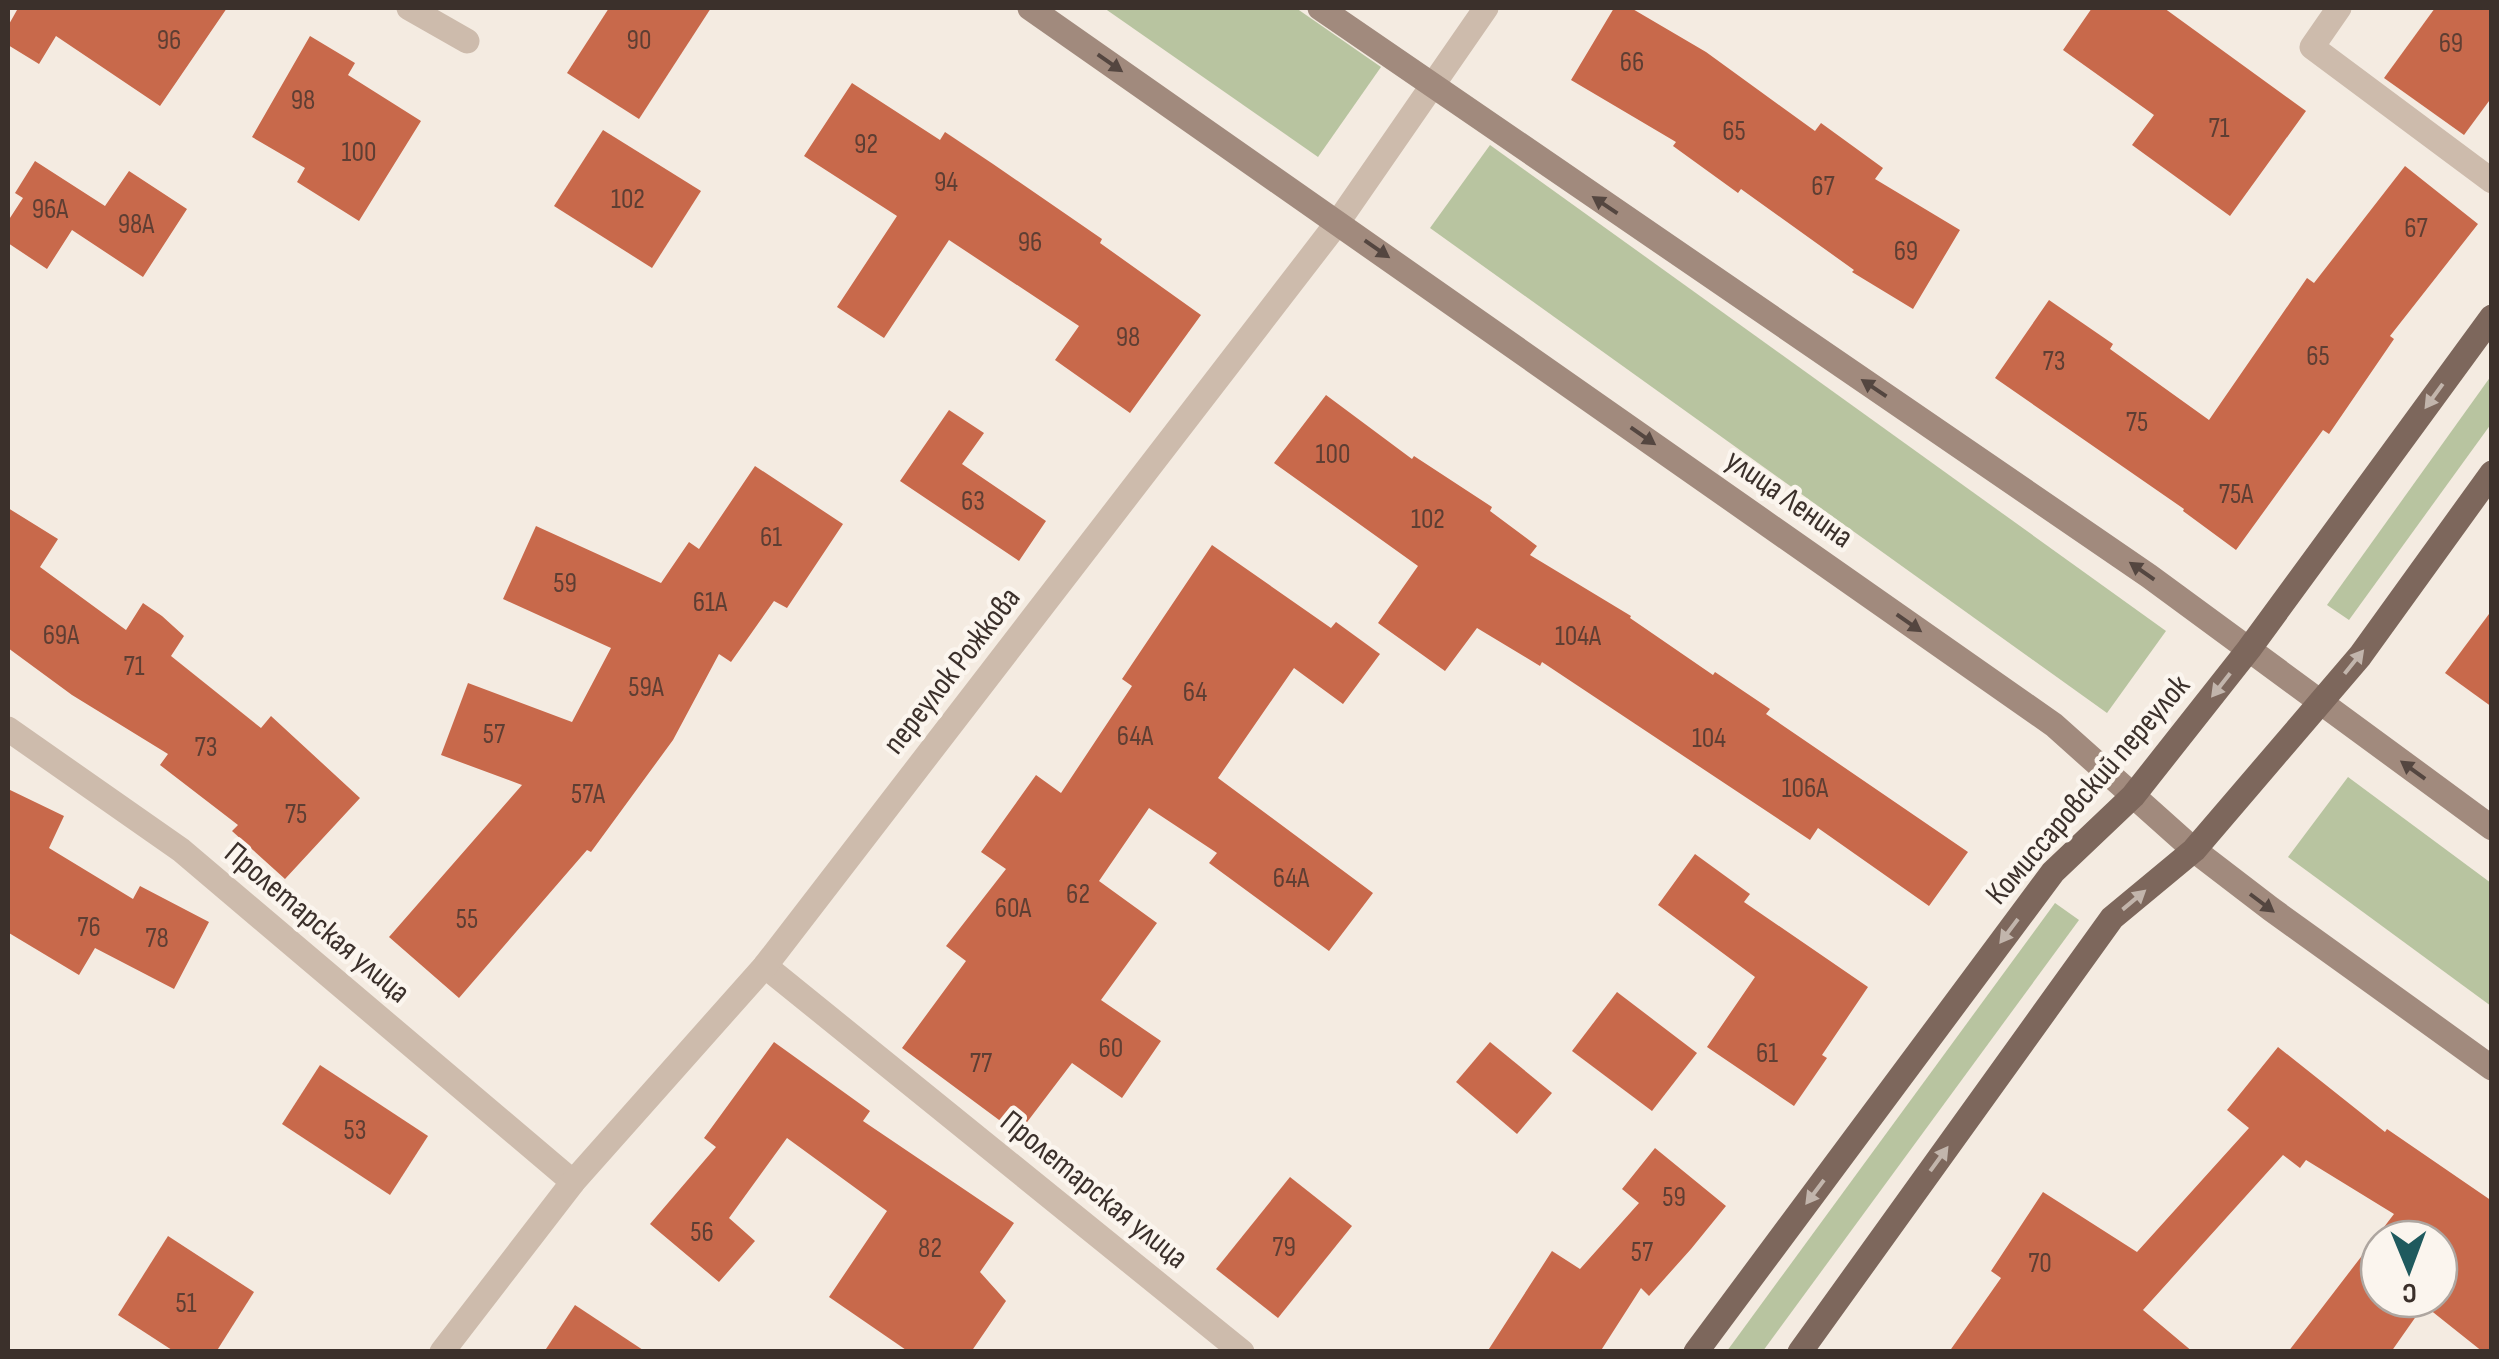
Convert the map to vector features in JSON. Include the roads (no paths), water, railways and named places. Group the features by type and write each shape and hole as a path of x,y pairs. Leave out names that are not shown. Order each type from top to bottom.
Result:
{"main road":[{"name":"улица Ленина","path":"1030,8 2054,724 2194,850 2492,1068"},
{"path":"1320,8 2149,576 2492,828"},
{"name":"Комиссаровский переулок","path":"1696,1352 2053,872 2134,796 2249,650 2492,317"},
{"path":"1800,1352 2112,918 2194,850 2360,656 2492,472"}],"street":[{"path":"409,8 467,41"},
{"name":"переулок Рожкова","path":"442,1352 573,1182 765,966 1338,222 1486,8"},
{"path":"2338,8 2312,48 2492,181"},
{"name":"Пролетарская улица","path":"8,729 181,850 573,1182"},
{"name":"Пролетарская улица","path":"765,966 1242,1352"}]}
